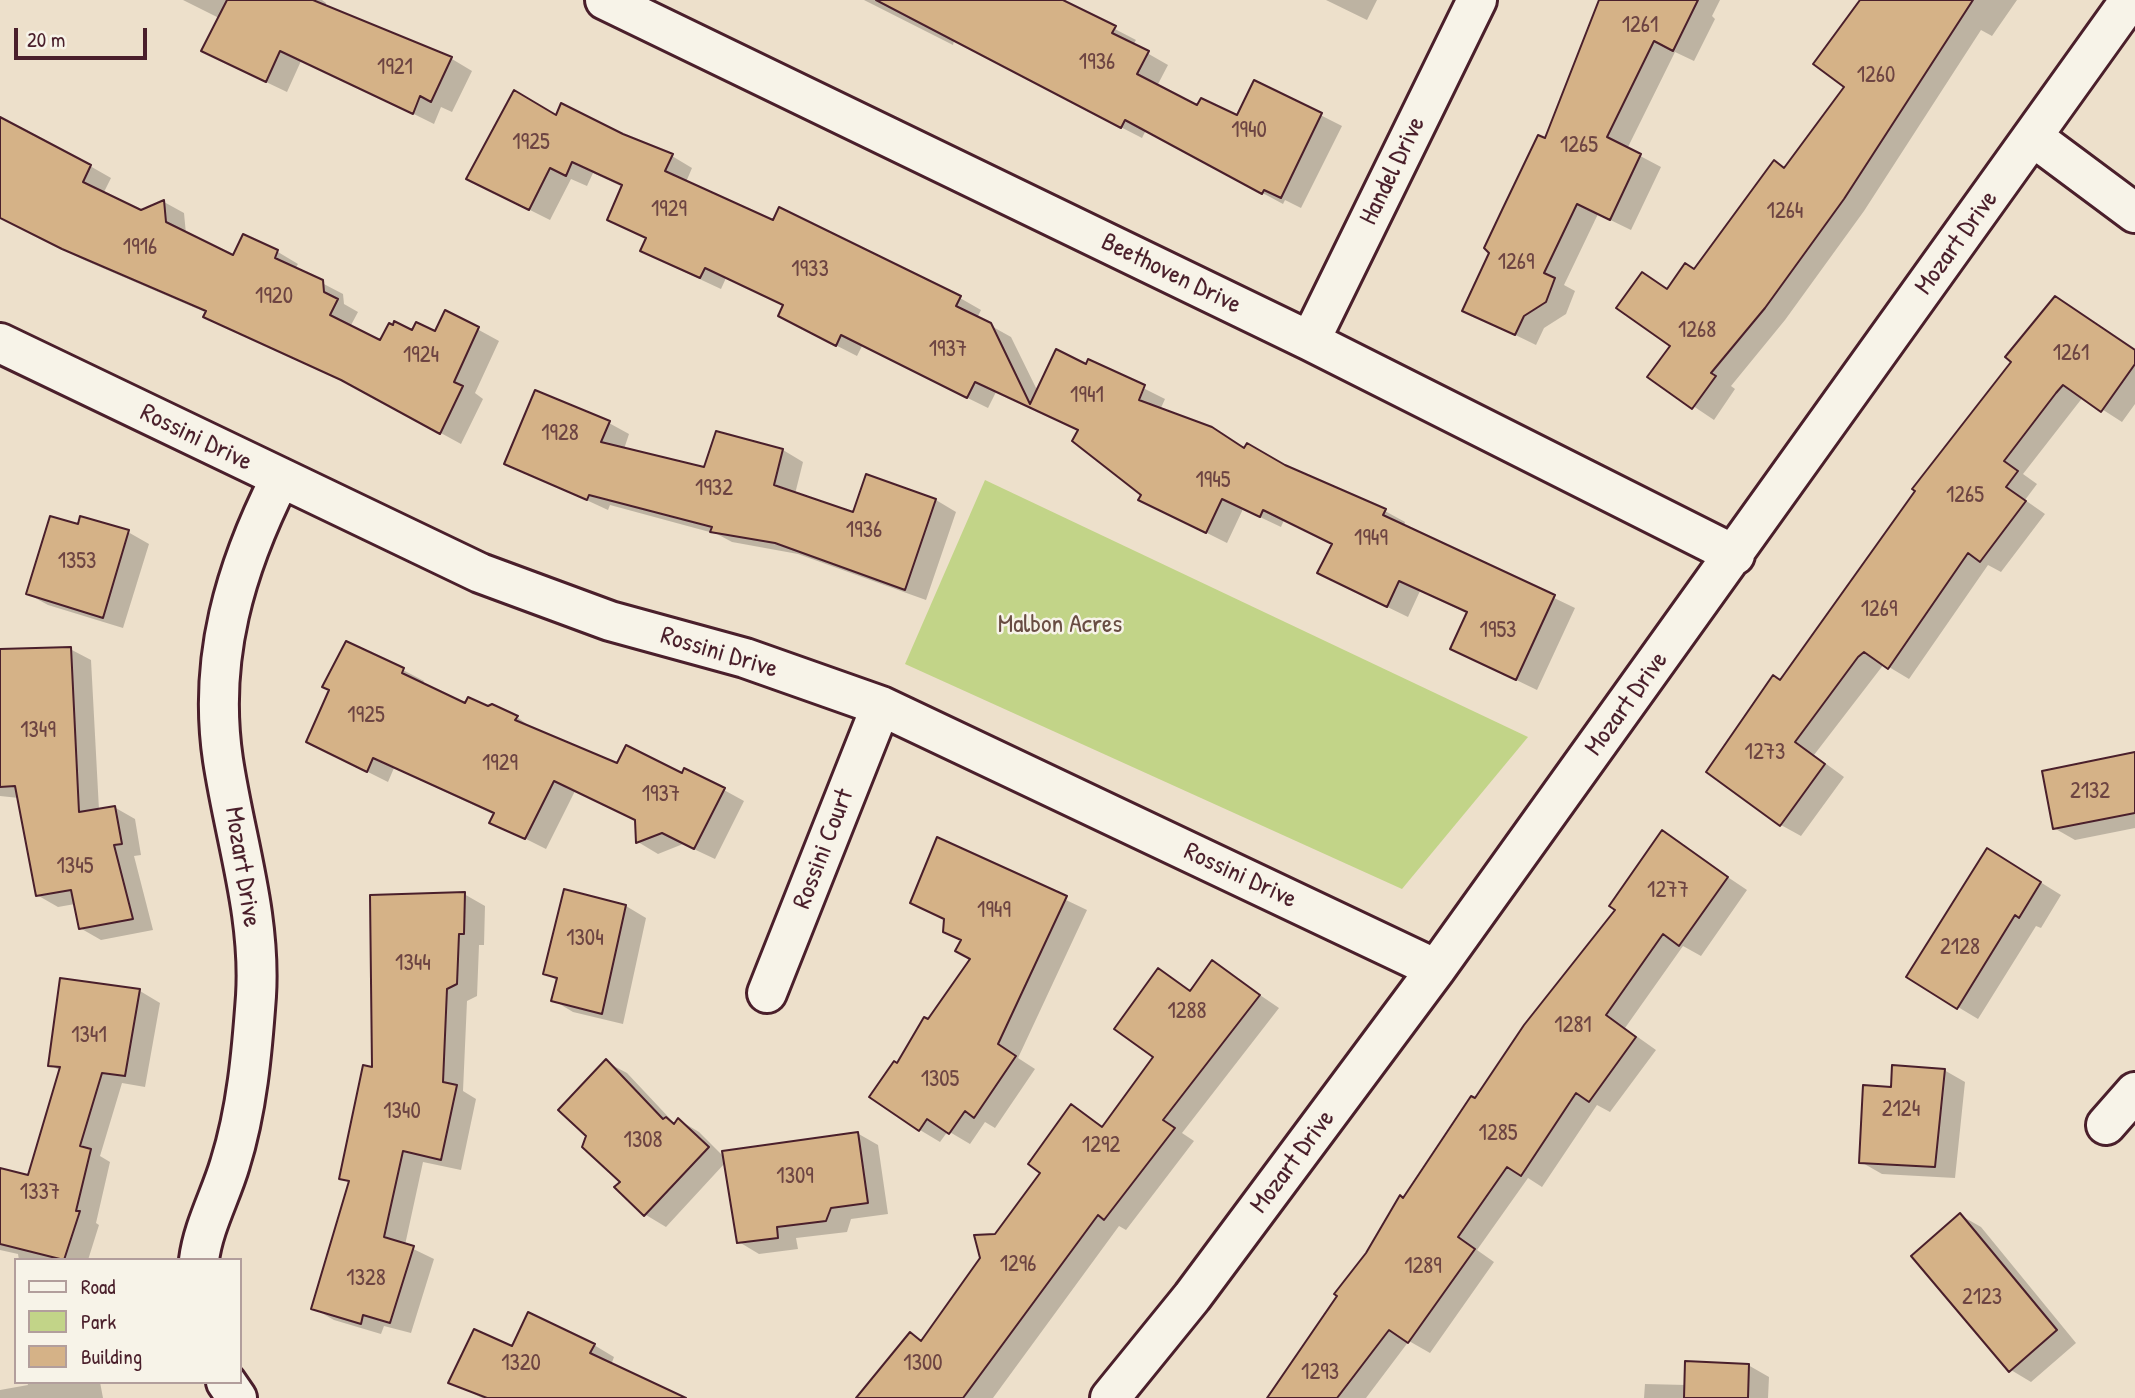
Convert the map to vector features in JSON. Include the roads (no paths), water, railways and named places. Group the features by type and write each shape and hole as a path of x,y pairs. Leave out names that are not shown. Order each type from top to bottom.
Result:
{"street":[{"name":"Beethoven Drive","path":"605,0 1310,341 1735,555"},
{"name":"Handel Drive","path":"1310,341 1477,0"},
{"name":"Mozart Drive","path":"1110,1398 1192,1297 1436,969 2130,0"},
{"path":"2033,136 2135,213"},
{"name":"Rossini Drive","path":"0,342 480,573 610,621 745,658 881,706 1436,969"},
{"name":"Mozart Drive","path":"200,1258 231,1162 249,1078 256,993 252,908 223,758 218,691 222,638 238,573 280,479"},
{"name":"Rossini Court","path":"767,993 881,706"},
{"path":"2106,1125 2135,1092"}],"park label":[{"name":"Malbon Acres","path":"1060,625"}]}
